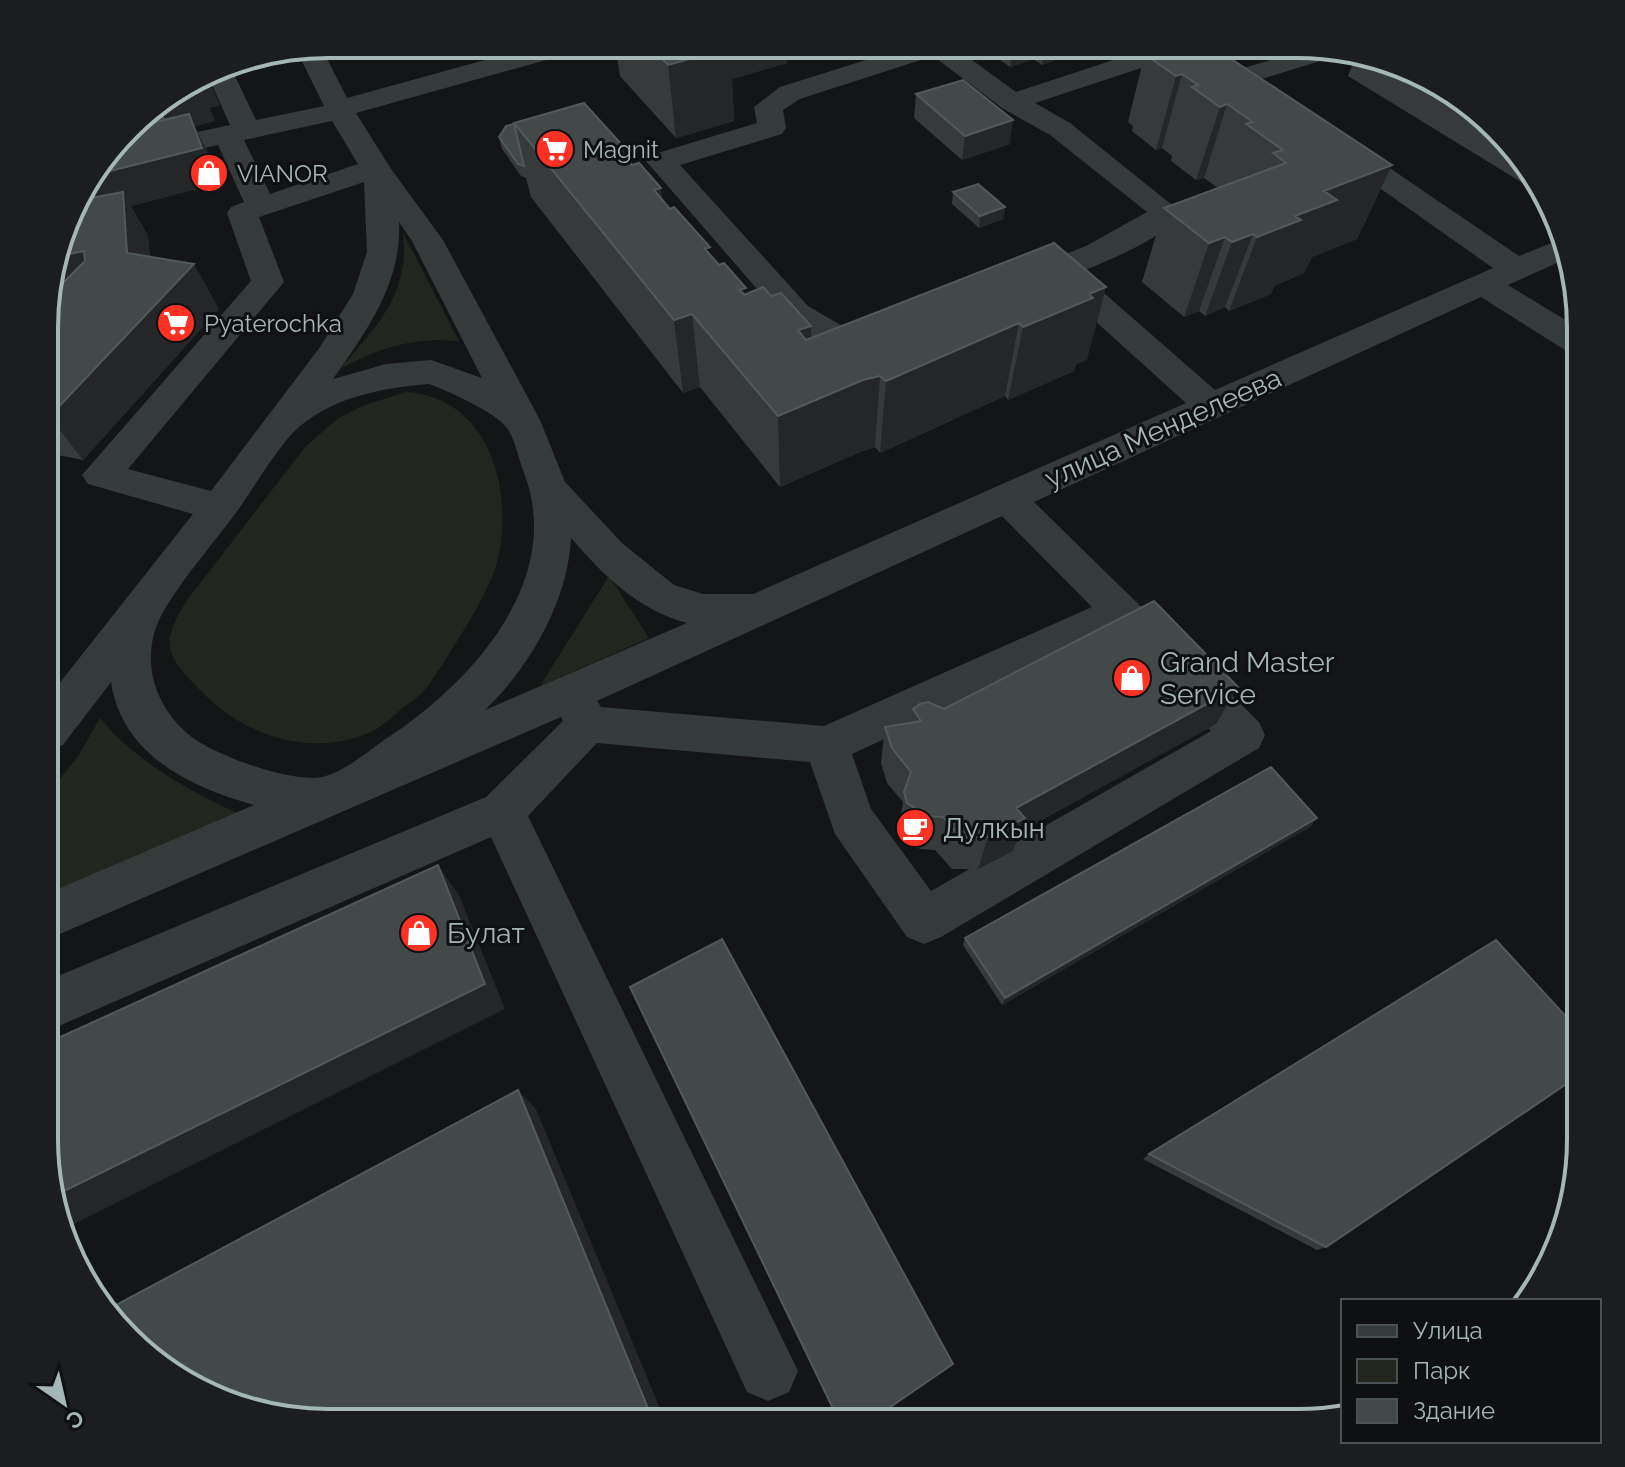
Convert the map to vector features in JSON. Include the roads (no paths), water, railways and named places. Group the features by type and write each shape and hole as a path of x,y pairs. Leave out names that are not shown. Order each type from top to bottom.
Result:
{"street":[{"path":"59,911 339,790 433,732 486,682 516,640 540,595 550,557 552,524 549,488 522,420 427,240 377,170 340,110 314,59"},
{"path":"120,156 340,110 501,59"},
{"path":"895,59 790,93 768,107 772,128 661,161 796,313 840,339 913,317"},
{"path":"953,59 1012,102 1060,129 1167,213 1129,238 1059,271 1001,289"},
{"path":"1012,102 1143,59"},
{"path":"1208,59 1264,95"},
{"path":"1239,78 1304,59"},
{"path":"222,80 261,207"},
{"path":"1315,130 1516,269"},
{"path":"218,507 101,475 268,282 242,213 377,170"},
{"path":"58,717 285,419 360,311 375,281 383,250 377,170"},
{"name":"улица Менделеева","path":"339,790 579,709 760,609 1556,252"},
{"path":"1059,271 1211,406"},
{"path":"1483,284 1566,334"},
{"path":"285,419 342,388 386,376 431,372 470,386 522,420"},
{"path":"549,488 593,538 643,584 675,604 709,611 760,609"},
{"path":"827,745 851,819 924,921 1243,735 1007,498"},
{"path":"144,608 133,641 133,688 148,722 190,759 250,787 339,790"},
{"path":"59,1001 502,811 579,709 827,745 1122,611"},
{"path":"502,811 768,1371"}],"place":[{"name":"Magnit","path":"555,149"},
{"name":"VIANOR","path":"209,173"},
{"name":"Pyaterochka","path":"176,323"},
{"name":"Grand Master Service","path":"1132,678"},
{"name":"Дулкын","path":"915,828"},
{"name":"Булат","path":"419,933"}]}
